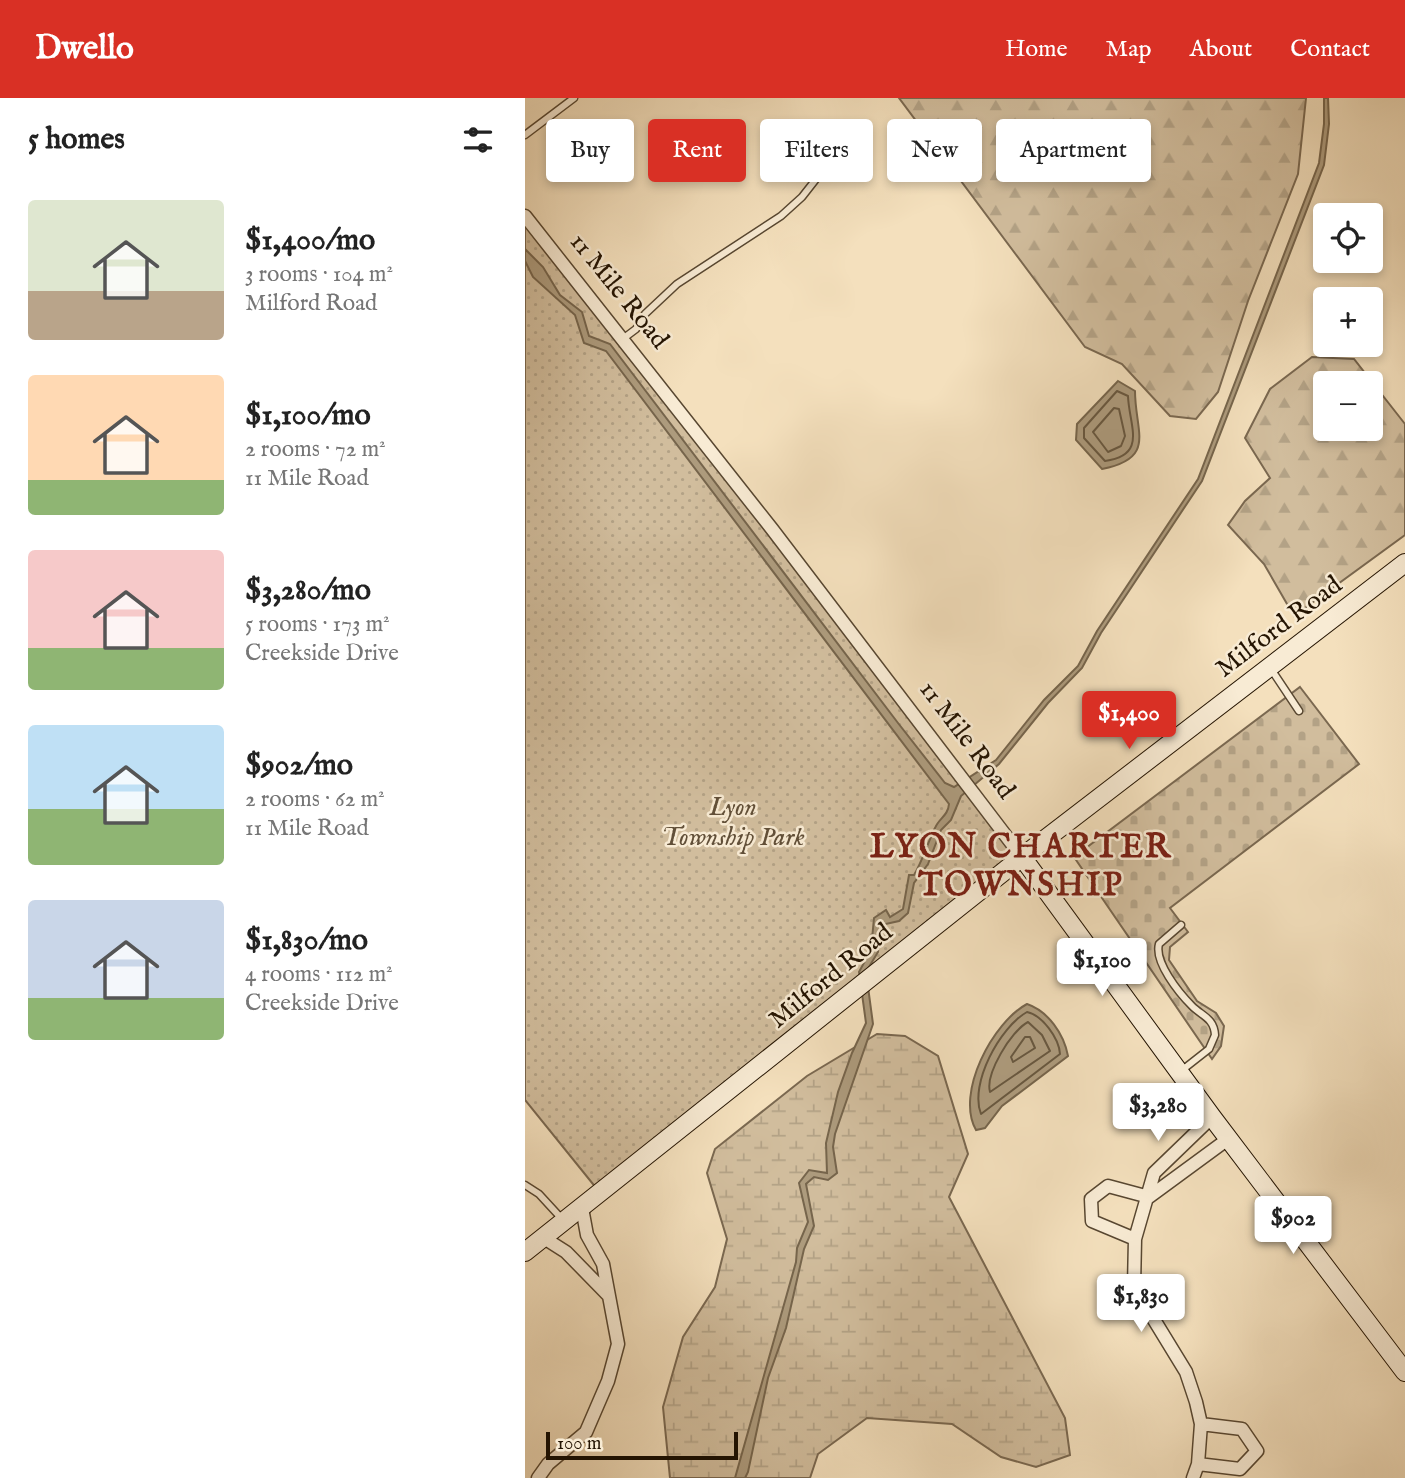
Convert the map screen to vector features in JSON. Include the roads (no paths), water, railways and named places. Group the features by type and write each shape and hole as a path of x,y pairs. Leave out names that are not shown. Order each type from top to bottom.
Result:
{"street":[{"name":"11 Mile Road","path":"525,216 624,338 1022,857 1228,1139 1405,1372"},
{"name":"Milford Road","path":"525,1252 1022,857 1405,564"},
{"path":"1193,1478 1198,1464 1201,1424 1186,1373 1134,1287 1135,1239 1154,1173 1163,1161 1212,1117"},
{"path":"1149,1197 1228,1139"},
{"path":"1135,1239 1092,1221 1091,1199 1108,1186 1149,1197"},
{"path":"538,1478 548,1464 586,1432 608,1381 618,1345 603,1264 587,1235 582,1208"},
{"path":"544,1238 566,1252 609,1296"},
{"path":"1198,1464 1240,1469 1257,1451 1243,1429 1201,1424"}],"lane":[{"path":"525,135 574,98"},
{"path":"624,338 636,329 645,314 677,284 781,216 813,182"},
{"path":"1269,667 1299,711"},
{"path":"1179,1072 1209,1049 1215,1035 1210,1020 1190,1004 1158,957 1159,944 1181,925"},
{"path":"525,1185 539,1194 565,1222"}],"water":[{"path":"1324,98 1328,98 1329,124 1324,165 1202,481 1101,633 1082,668 1048,703 999,764 961,796 951,820 941,830 928,864 914,883 908,913 899,921 881,925 878,952 866,972 873,1024 835,1134 833,1147 837,1173 828,1180 814,1177 806,1184 814,1226 804,1249 786,1328 768,1378 748,1472 745,1478 735,1478 796,1262 797,1248 808,1222 799,1183 809,1170 827,1173 826,1143 838,1092 866,1023 859,972 871,950 874,918 886,910 890,917 903,909 909,875 914,875 949,804 606,351 584,343 575,315 533,277 525,261 525,249 543,267 560,295 582,312 589,336 610,344 898,723 945,783 954,787 996,760 1044,700 1078,666 1097,631 1198,479 1319,163"},
{"path":"1118,381 1135,391 1139,441 1137,450 1130,458 1102,469 1076,440 1077,424"},
{"path":"1027,1004 1042,1012 1054,1024 1068,1056 1002,1106 985,1128 976,1130 971,1115 970,1097 981,1060 1002,1026"}],"district":[{"name":"LYON CHARTER TOWNSHIP","path":"1021,867"}],"park label":[{"name":"Lyon Township Park","path":"733,822"}]}
